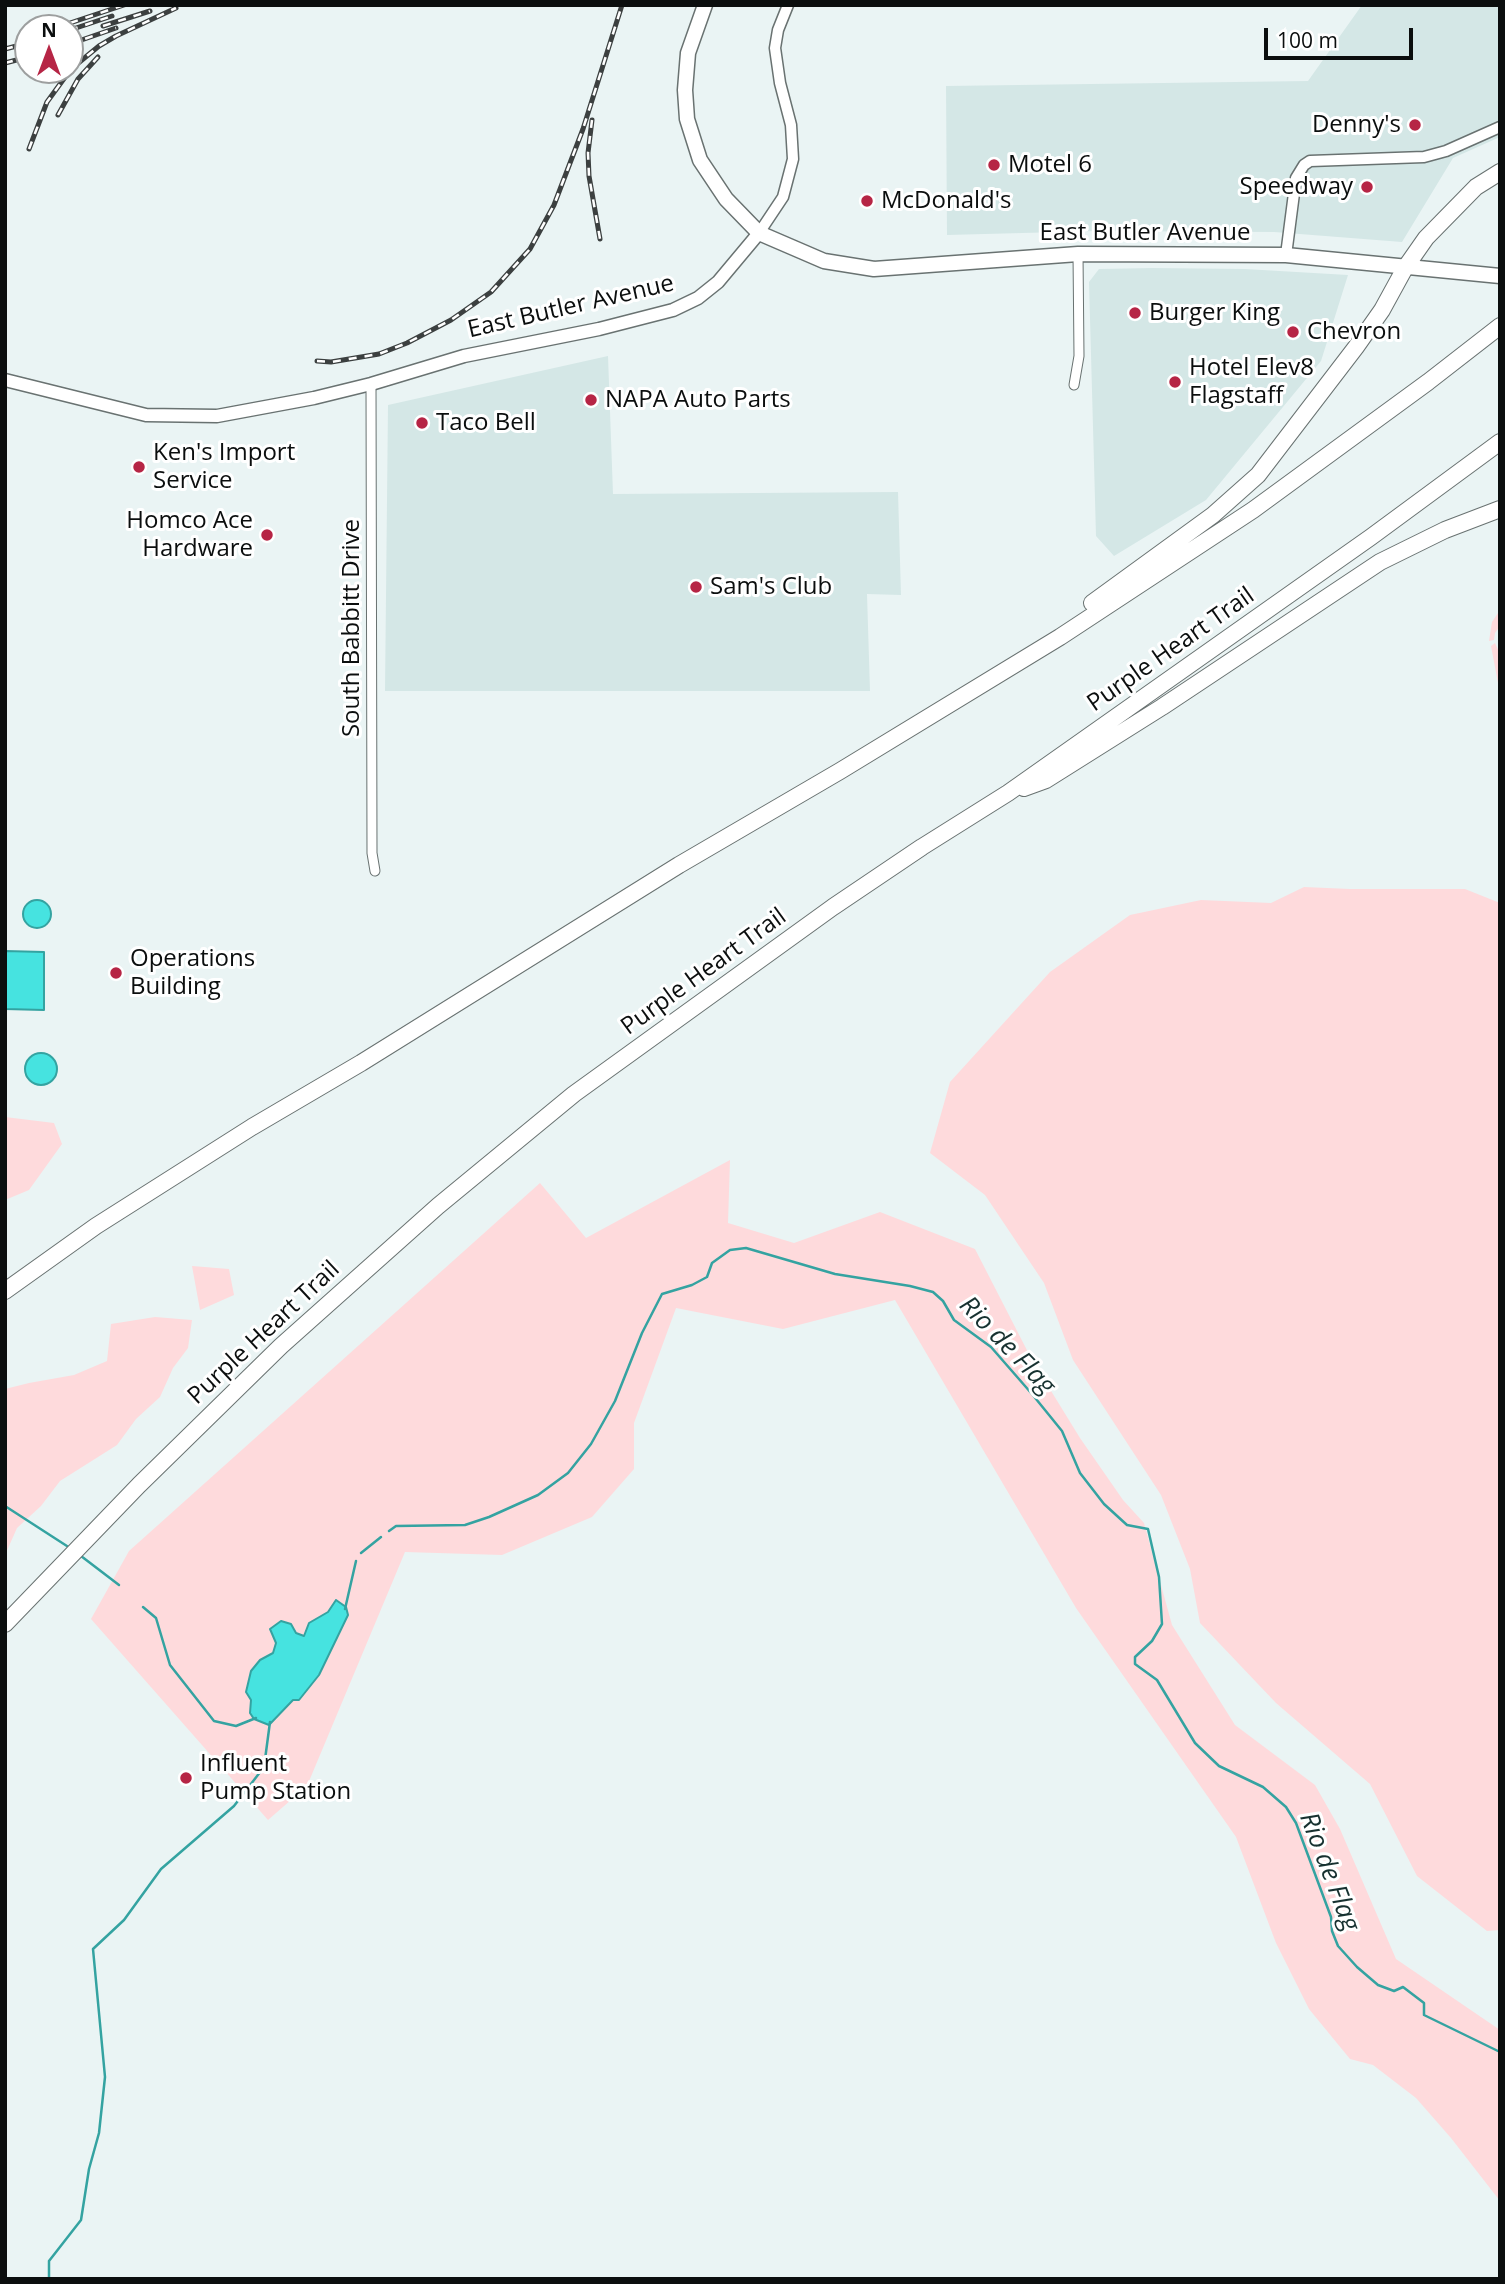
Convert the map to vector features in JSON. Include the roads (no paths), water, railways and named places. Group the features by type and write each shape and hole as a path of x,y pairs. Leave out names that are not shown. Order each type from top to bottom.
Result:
{"highway":[{"path":"840,771 861,752 1143,568 1238,494 1258,475 1356,347 1426,238 1476,187 1500,172"},
{"path":"5,1292 96,1226 252,1127 361,1063 667,872 840,771 1060,637 1252,510 1500,326"},
{"name":"Purple Heart Trail","path":"5,1624 139,1485 281,1346 372,1263 574,1094 833,907 1008,793 1371,537 1500,442"},
{"path":"1008,793 1046,780 1380,562 1445,530 1500,509"}],"main road":[{"path":"705,5 688,53 685,90 687,119 700,160 726,199 759,233"},
{"name":"East Butler Avenue","path":"5,380 146,415 217,416 371,384 464,356 599,329 673,310 698,298 718,282 759,233 824,261 874,269 1078,254 1286,255 1500,276"}],"street":[{"path":"759,233 783,197 793,159 791,125 780,83 775,48 778,30 788,5"},
{"path":"1286,255 1296,178 1299,171 1310,161 1424,157 1446,151 1500,127"},
{"path":"1074,386 1079,356 1078,254"},
{"name":"South Babbitt Drive","path":"371,384 372,853 375,871"}],"water":[{"path":"37,900 47,904 51,914 47,924 37,928 27,924 23,914 27,904"},
{"path":"5,951 44,952 44,1010 5,1009"},
{"path":"41,1053 53,1057 57,1069 53,1081 41,1085 29,1081 25,1069 29,1057"},
{"path":"336,1600 346,1607 348,1615 319,1675 299,1700 293,1700 269,1725 254,1719 250,1713 251,1700 246,1692 251,1671 260,1660 273,1653 276,1643 270,1629 281,1621 291,1624 296,1633 304,1636 309,1623 328,1612"}],"waterway":[{"name":"Rio de Flag","path":"389,1531 396,1526 465,1525 538,1495 568,1473 591,1444 615,1401 642,1333 662,1294 692,1285 707,1277 712,1263 730,1250 746,1248 835,1274 933,1292 943,1301 954,1320 991,1347 1062,1431 1080,1473 1104,1504 1127,1525 1148,1529 1159,1577 1162,1624 1152,1641 1135,1657 1135,1664 1157,1680 1195,1743 1219,1766 1263,1787 1286,1807 1296,1823 1331,1917 1332,1931 1338,1946 1378,1985 1394,1991 1403,1987 1424,2003 1424,2015 1500,2052"},
{"name":"Rio de Flag","path":"5,1506 70,1548"},
{"name":"Rio de Flag","path":"361,1553 381,1537"},
{"name":"Rio de Flag","path":"81,1556 119,1585"},
{"name":"Rio de Flag","path":"345,1609 356,1561"},
{"name":"Rio de Flag","path":"143,1607 156,1618 170,1665 214,1721 236,1726 256,1718"},
{"path":"49,2279 49,2261 81,2220 89,2169 99,2133 105,2077 93,1949 124,1920 161,1869 234,1806 264,1767 270,1722"}],"railway":[{"path":"84,18 124,5"},
{"path":"317,361 331,362 379,354 451,320 491,292 530,249 554,205 583,129 622,5"},
{"path":"29,149 47,102 71,69 116,36 176,8"},
{"path":"103,26 150,11"},
{"path":"84,25 112,16"},
{"path":"84,39 116,28"},
{"path":"5,49 14,47"},
{"path":"58,115 78,79 98,57"},
{"path":"5,63 14,61"},
{"path":"592,120 588,153 589,176 600,239"}],"place":[{"name":"Denny's","path":"1415,125"},
{"name":"Motel 6","path":"994,165"},
{"name":"Speedway","path":"1367,187"},
{"name":"McDonald's","path":"867,201"},
{"name":"Burger King","path":"1135,313"},
{"name":"Chevron","path":"1293,332"},
{"name":"Hotel Elev8 Flagstaff","path":"1175,382"},
{"name":"NAPA Auto Parts","path":"591,400"},
{"name":"Taco Bell","path":"422,423"},
{"name":"Ken's Import Service","path":"139,467"},
{"name":"Homco Ace Hardware","path":"267,535"},
{"name":"Sam's Club","path":"696,587"},
{"name":"Operations Building","path":"116,973"},
{"name":"Influent Pump Station","path":"186,1778"}]}
